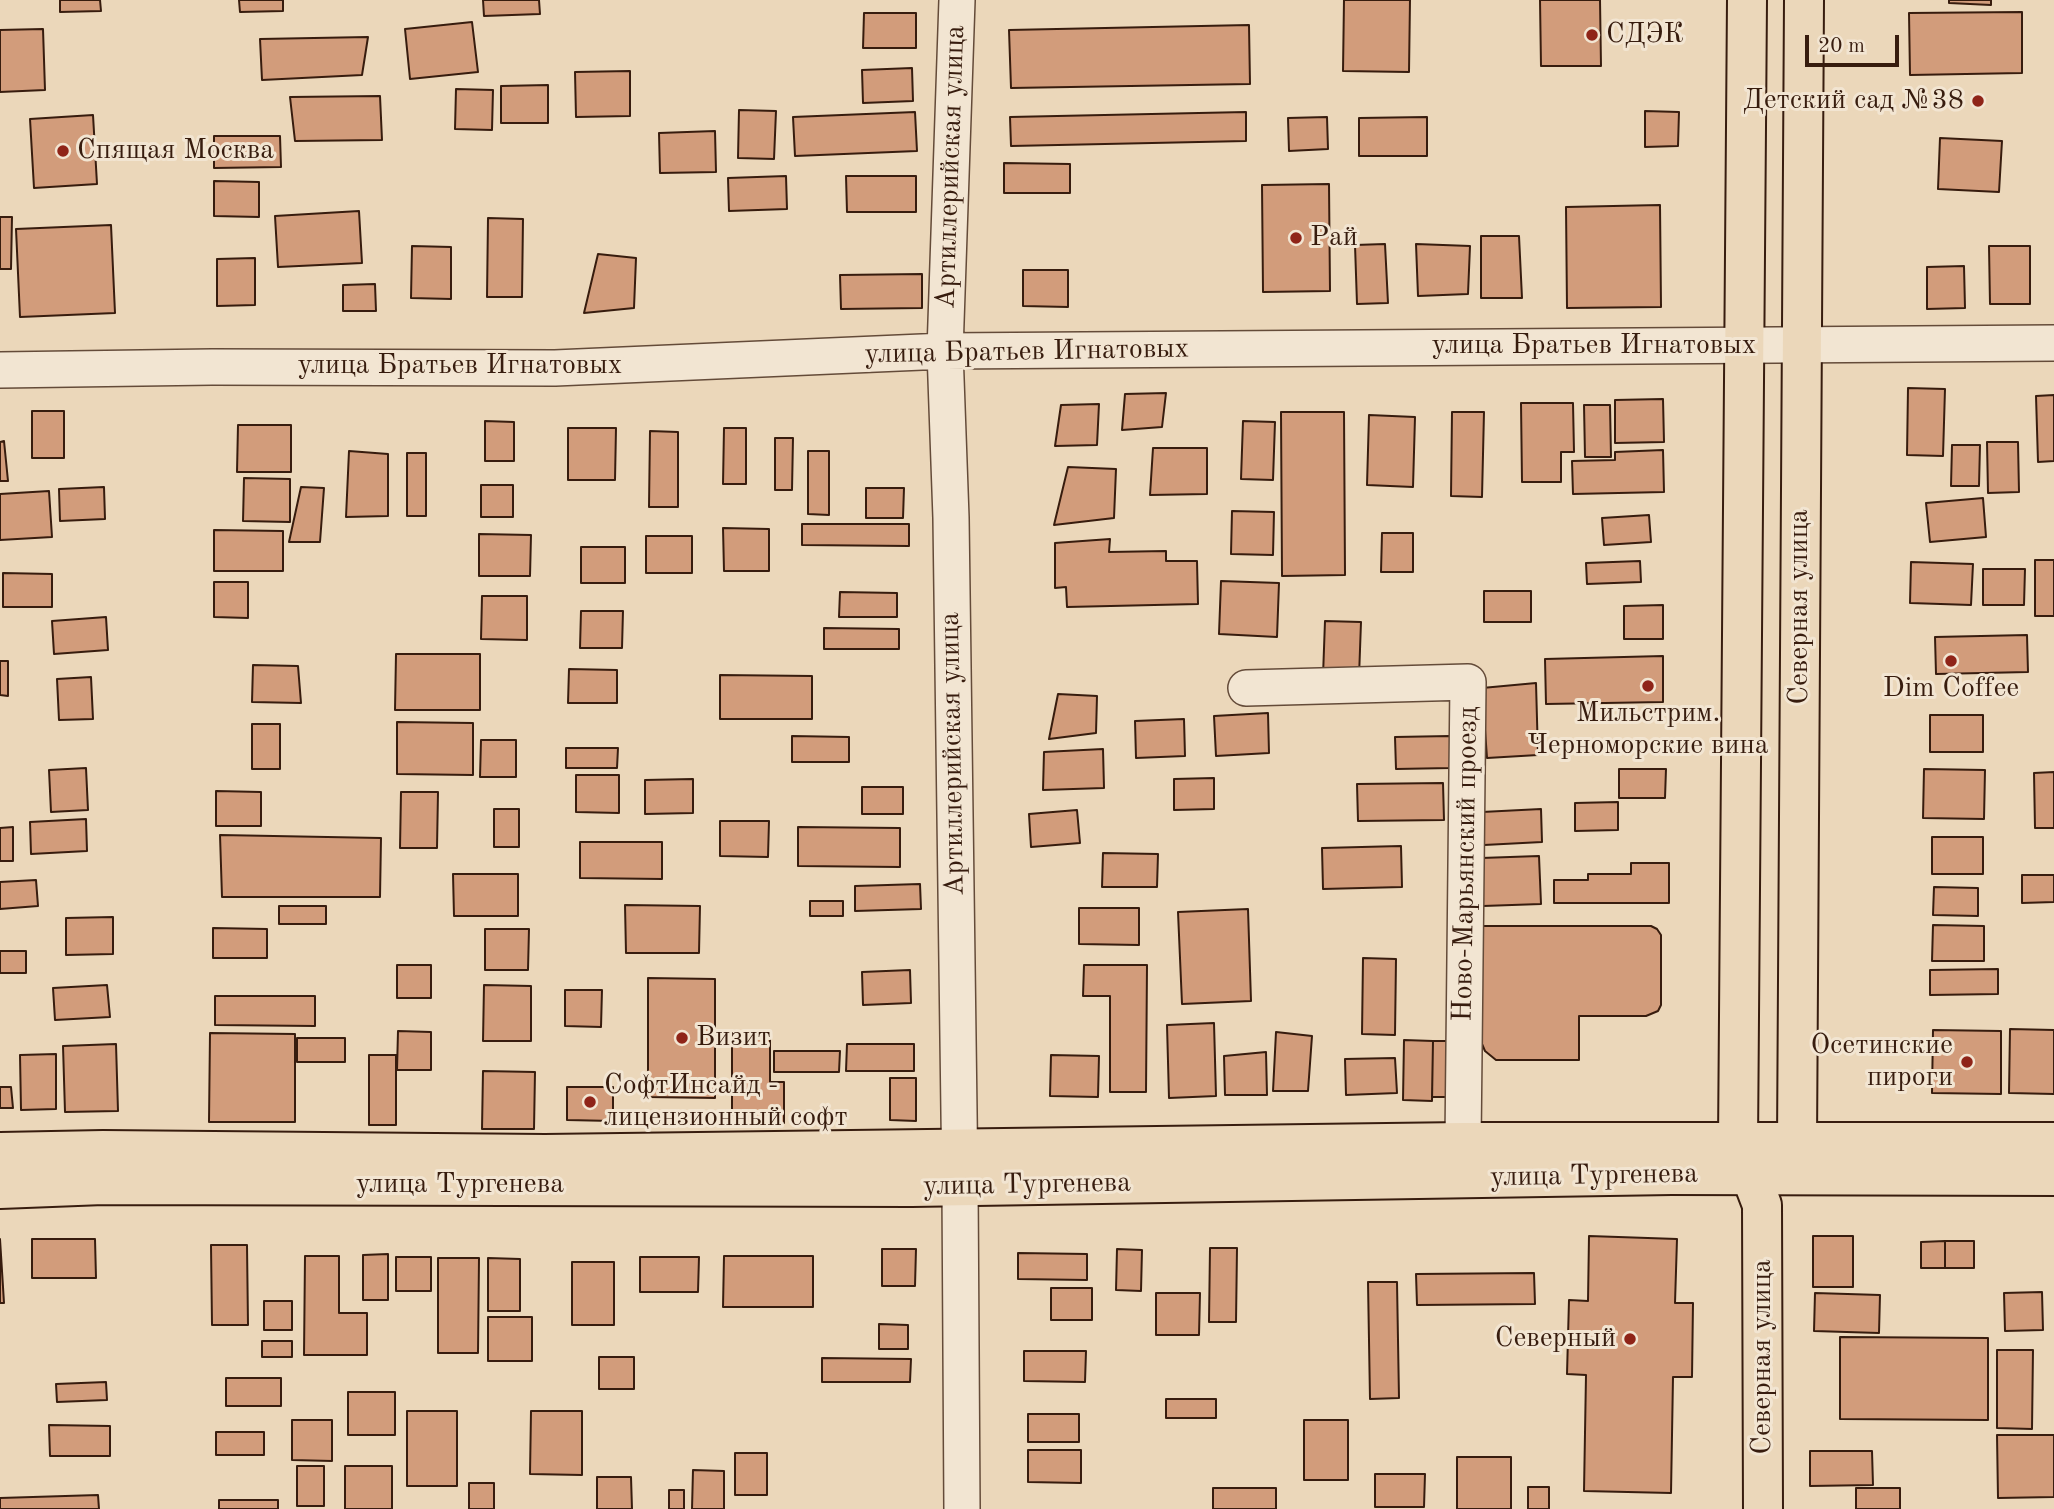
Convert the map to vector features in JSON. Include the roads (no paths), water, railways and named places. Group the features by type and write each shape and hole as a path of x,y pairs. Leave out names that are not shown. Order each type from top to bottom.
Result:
{"main road":[{"name":"Северная улица","path":"1747,0 1743,345 1765,1168 1763,1509"},
{"name":"Северная улица","path":"1765,1168 1802,344 1804,0"},
{"name":"улица Тургенева","path":"0,1152 114,1150 545,1154 1463,1142 1765,1168 2054,1142"},
{"name":"улица Тургенева","path":"0,1189 103,1185 960,1186 1765,1168 2054,1176"}],"street":[{"name":"Артиллерийская улица","path":"957,0 945,351 951,518 962,1509"},
{"name":"улица Братьев Игнатовых","path":"0,370 212,367 555,368 945,351 2054,343"},
{"name":"Ново-Марьянский проезд","path":"1246,688 1468,682 1463,1142"}],"place":[{"name":"СДЭК","path":"1592,35"},
{"name":"Детский сад №38","path":"1978,101"},
{"name":"Спящая Москва","path":"63,151"},
{"name":"Рай","path":"1296,238"},
{"name":"Dim Coffee","path":"1951,661"},
{"name":"Мильстрим. Черноморские вина","path":"1648,686"},
{"name":"Визит","path":"682,1038"},
{"name":"Осетинские пироги","path":"1967,1062"},
{"name":"СофтИнсайд - лицензионный софт","path":"590,1102"},
{"name":"Северный","path":"1630,1339"}]}
